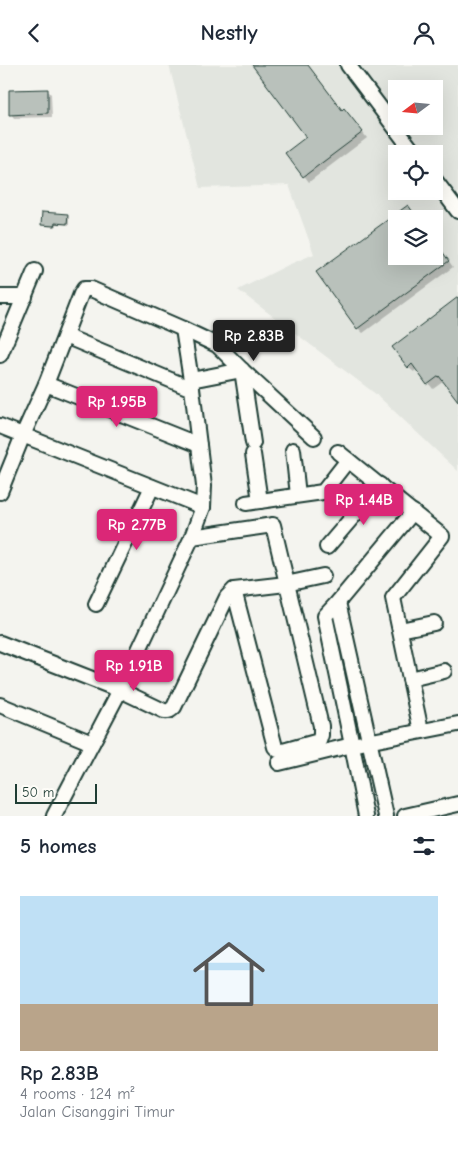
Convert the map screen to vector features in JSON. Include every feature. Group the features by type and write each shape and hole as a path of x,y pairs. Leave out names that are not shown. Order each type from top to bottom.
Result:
{"street":[{"path":"348,65 408,145"},
{"path":"443,191 458,211"},
{"path":"0,355 35,271"},
{"path":"0,493 46,384 82,290 86,288 217,345 314,437"},
{"path":"0,297 25,297"},
{"path":"54,816 120,690 192,537 203,507 204,486 183,329"},
{"path":"65,336 191,385 242,370"},
{"path":"242,370 260,501"},
{"path":"46,384 199,445"},
{"path":"0,426 203,507"},
{"path":"293,450 298,495"},
{"path":"246,503 324,492 343,456 442,536 393,598 421,731"},
{"path":"327,547 380,485"},
{"path":"96,604 152,487"},
{"path":"366,816 325,615 413,512"},
{"path":"192,537 273,525 321,726 319,741 283,751 276,747 234,590"},
{"path":"0,643 120,690 164,711 168,711 174,707 227,597 234,590 286,584 323,576"},
{"path":"338,602 386,816"},
{"path":"400,630 434,623"},
{"path":"410,679 444,671"},
{"path":"0,705 92,743"},
{"path":"279,763 352,745 458,724"},
{"path":"405,816 458,804"}],"shaded area":[{"path":"169,65 458,65 458,471 377,395 238,290 314,254 289,185 200,188"}],"building":[{"path":"252,65 308,65 342,110 344,108 363,132 303,177 285,153 306,137"},
{"path":"48,89 48,113 9,115 9,90"},
{"path":"408,205 412,210 401,210"},
{"path":"42,212 68,214 67,224 41,225"},
{"path":"388,220 388,265 443,265 443,253 449,261 357,329 316,272"},
{"path":"458,297 458,401 439,376 427,385 412,364 408,368 392,347"}]}
